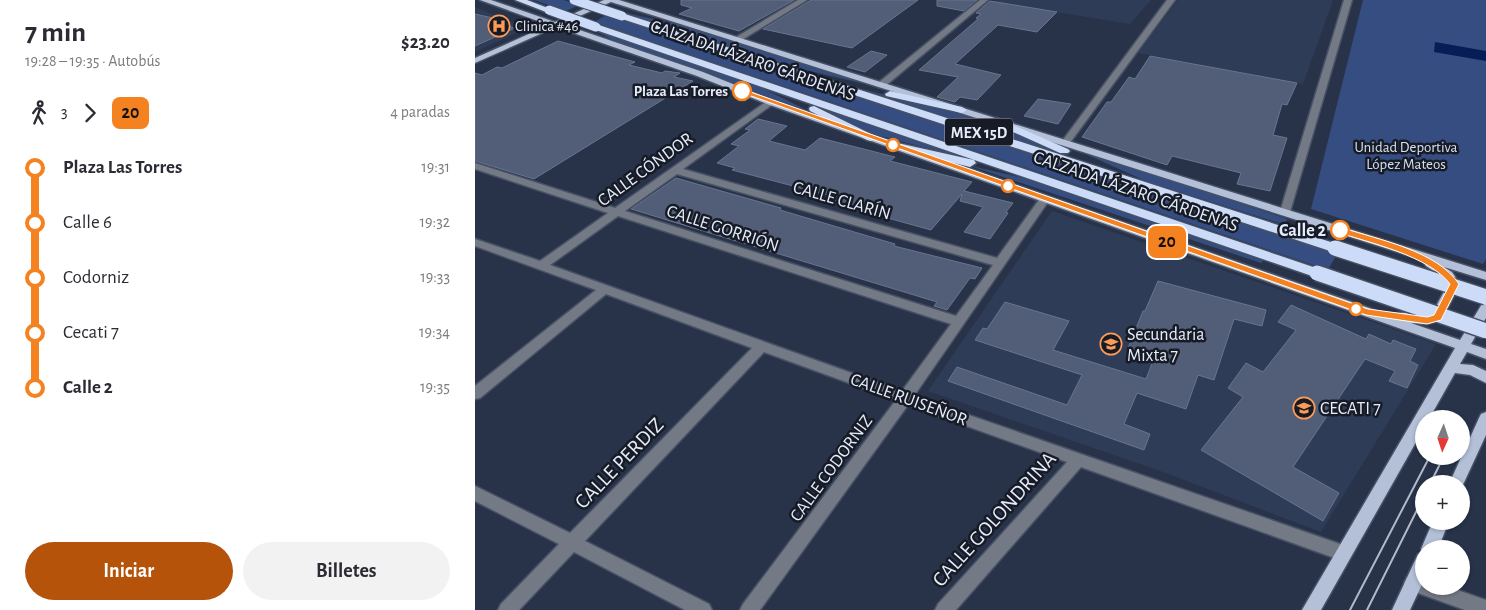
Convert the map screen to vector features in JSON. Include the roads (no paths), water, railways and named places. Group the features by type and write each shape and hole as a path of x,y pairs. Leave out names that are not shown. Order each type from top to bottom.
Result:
{"highway":[{"name":"CALZADA LÁZARO CÁRDENAS","path":"519,0 1486,331"},
{"name":"CALZADA LÁZARO CÁRDENAS","path":"574,0 1486,297"},
{"path":"797,72 962,110"},
{"path":"745,77 871,138"},
{"path":"997,121 1144,185"},
{"path":"893,145 1050,181"}],"main road":[{"name":"CALZADA LÁZARO CÁRDENAS","path":"484,0 700,74 770,102 871,138 1486,354"},
{"name":"CALZADA LÁZARO CÁRDENAS","path":"611,0 1486,276"},
{"path":"475,61 611,0"},
{"path":"577,33 575,27 578,25 615,9 705,29"},
{"path":"1366,312 1427,320 1437,317 1455,284 1442,271 1413,253"},
{"path":"1311,610 1486,307"},
{"path":"1451,368 1473,370 1486,378"},
{"path":"1461,475 1486,418"},
{"path":"1401,610 1415,579"}],"street":[{"path":"737,39 803,0"},
{"path":"881,85 984,0"},
{"path":"1066,142 1171,0"},
{"path":"1285,212 1348,0"},
{"name":"CALLE CÓNDOR","path":"541,266 770,102"},
{"name":"CALLE GORRIÓN","path":"475,166 960,322"},
{"name":"CALLE CLARÍN","path":"675,170 1000,263"},
{"name":"CALLE CODORNIZ","path":"749,610 960,322 1045,199"},
{"name":"CALLE RUISEÑOR","path":"475,242 905,398 1343,553"},
{"path":"475,394 605,289"},
{"name":"CALLE PERDIZ","path":"507,610 762,346"},
{"name":"CALLE GOLONDRINA","path":"944,610 1079,459"},
{"path":"475,493 703,610"},
{"path":"1413,583 1486,609"}],"tram line":[{"path":"1350,610 1425,465"},
{"path":"1434,475 1440,465"},
{"path":"1367,610 1415,514"}],"place":[{"name":"Clinica #46","path":"499,26"},
{"name":"Plaza Las Torres","path":"742,91"},
{"name":"Calle 2","path":"1340,230"},
{"name":"Secundaria Mixta 7","path":"1111,344"},
{"name":"CECATI 7","path":"1304,408"}],"park label":[{"name":"Unidad Deportiva López Mateos","path":"1406,156"}]}
